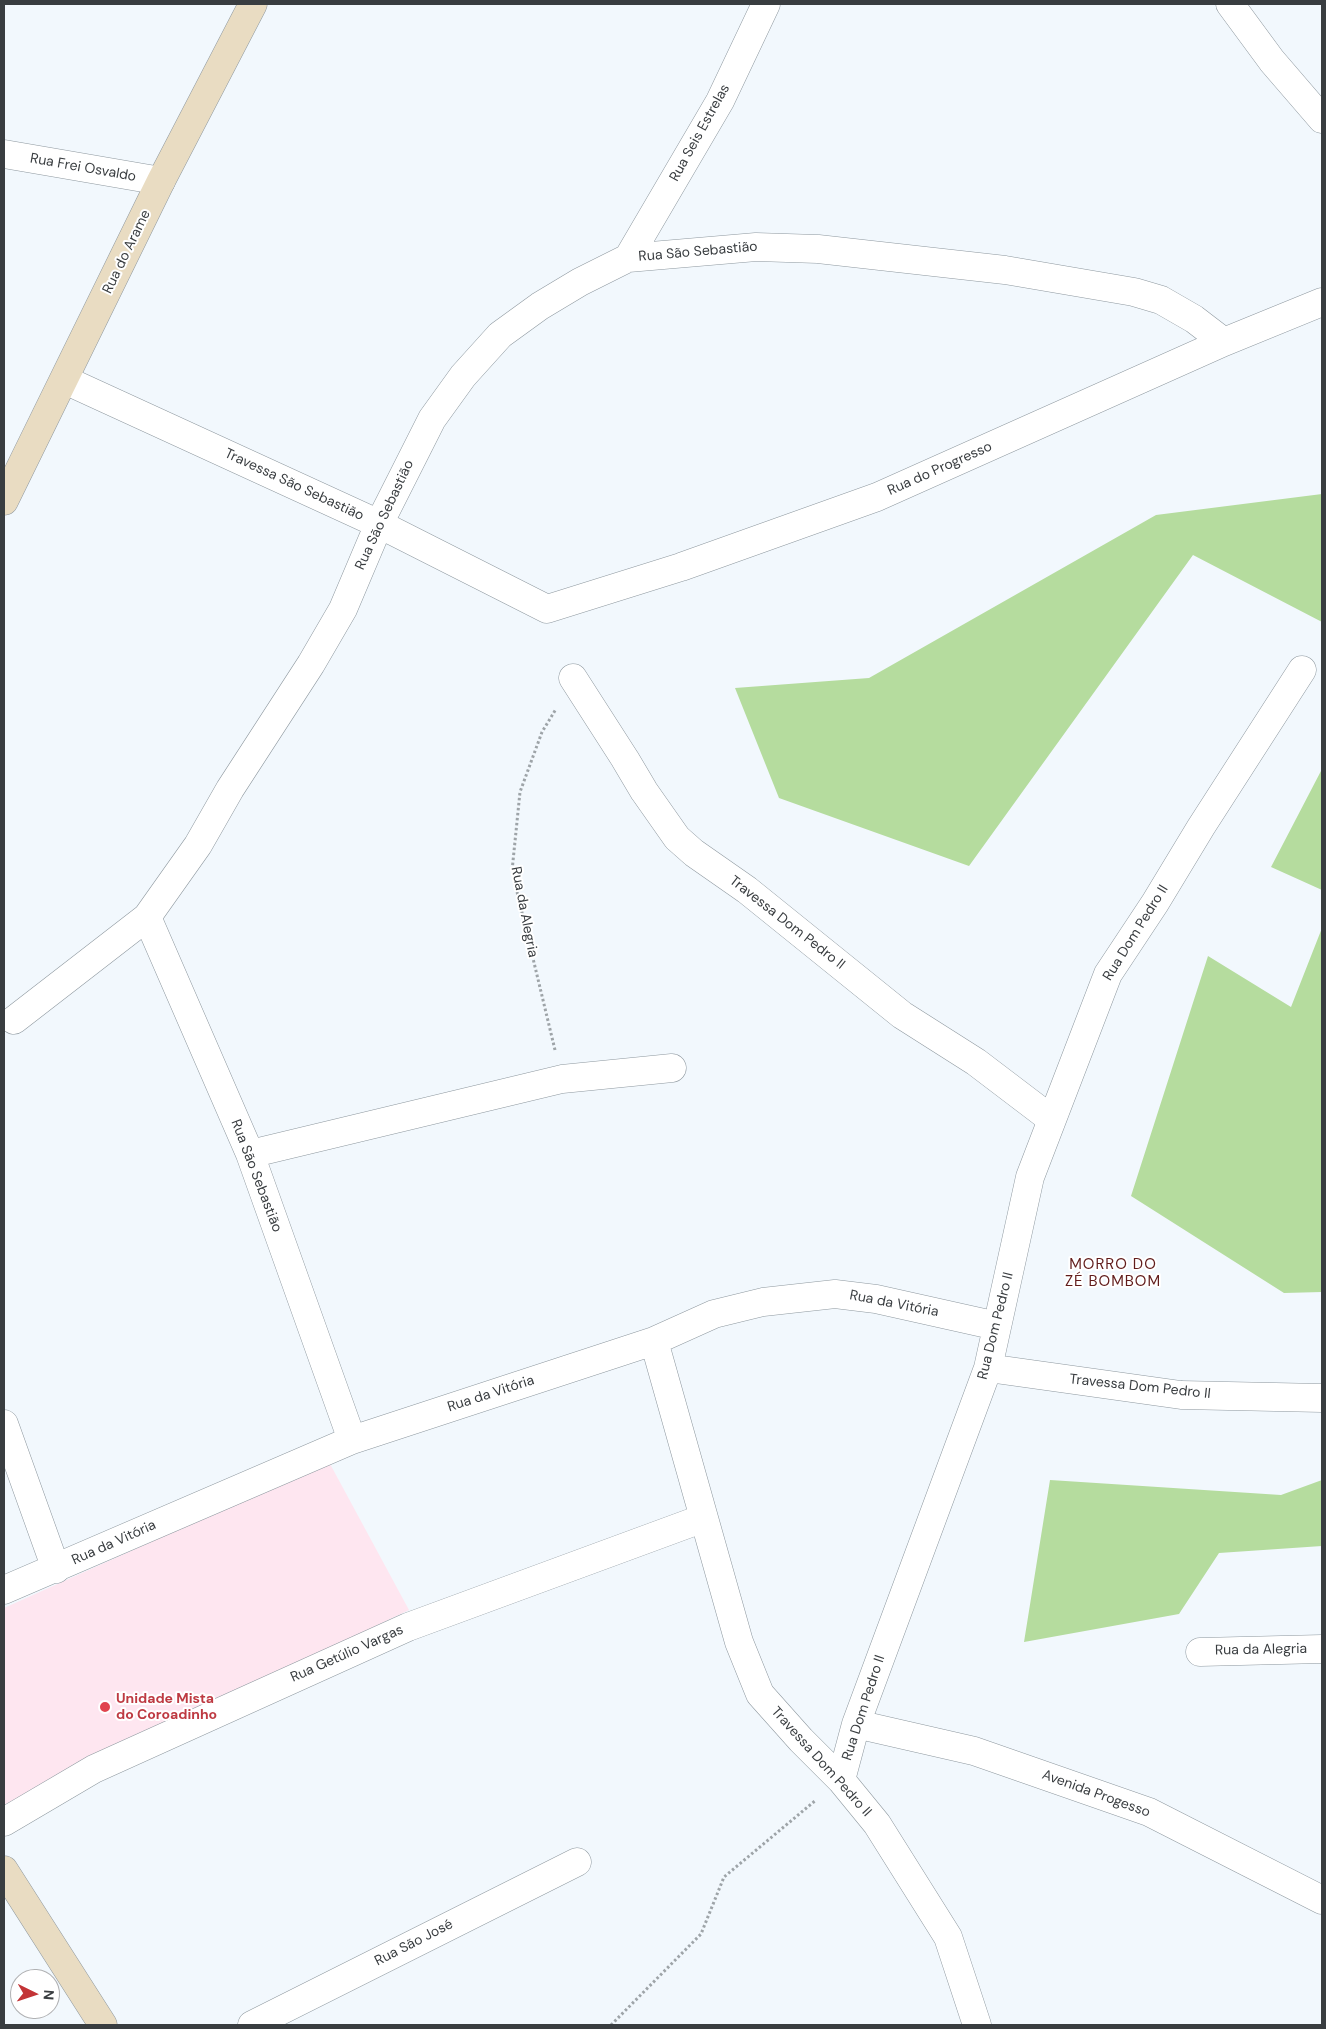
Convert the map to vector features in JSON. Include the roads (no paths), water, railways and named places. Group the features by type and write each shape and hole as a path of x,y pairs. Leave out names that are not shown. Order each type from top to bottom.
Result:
{"main road":[{"name":"Rua do Arame","path":"4,501 161,181 253,4"},
{"path":"4,1870 103,2025"}],"street":[{"name":"Rua Seis Estrelas","path":"628,258 720,102 766,4"},
{"path":"1230,4 1272,61 1322,119"},
{"name":"Rua Frei Osvaldo","path":"4,154 161,181"},
{"name":"Rua São Sebastião","path":"14,1020 147,917 198,845 230,789 343,609 379,524 432,419 463,376 500,335 540,306 580,282 628,258 765,247 827,250 1005,270 1134,292 1162,300 1194,319 1224,342"},
{"name":"Rua do Progresso","path":"547,609 681,567 877,497 1224,342 1322,302"},
{"name":"Travessa São Sebastião","path":"65,380 379,524 547,609"},
{"name":"Rua Dom Pedro II","path":"841,1780 856,1724 988,1368 1030,1177 1108,974 1155,903 1200,827 1302,670"},
{"name":"Travessa Dom Pedro II","path":"573,678 644,791 677,838 694,853 747,890 902,1015 976,1062 1051,1119"},
{"name":"Rua São Sebastião","path":"147,917 250,1154 352,1440"},
{"path":"250,1154 562,1079 672,1068"},
{"name":"Rua da Vitória","path":"4,1590 352,1440 654,1341 714,1314 764,1302 835,1294 876,1299 997,1326"},
{"name":"Travessa Dom Pedro II","path":"654,1341 739,1642 760,1694 801,1740 841,1780 877,1824 948,1937 977,2025"},
{"name":"Travessa Dom Pedro II","path":"988,1368 1181,1395 1322,1398"},
{"path":"4,1424 56,1569"},
{"name":"Rua Getúlio Vargas","path":"4,1822 94,1769 408,1627 704,1518"},
{"name":"Rua da Alegria","path":"1200,1652 1322,1649"},
{"name":"Avenida Progesso","path":"856,1724 974,1751 1149,1812 1322,1900"},
{"name":"Rua São José","path":"252,2025 577,1862"}],"place":[{"name":"Unidade Mista do Coroadinho","path":"105,1707"}],"district":[{"name":"MORRO DO ZÉ BOMBOM","path":"1113,1274"}]}
